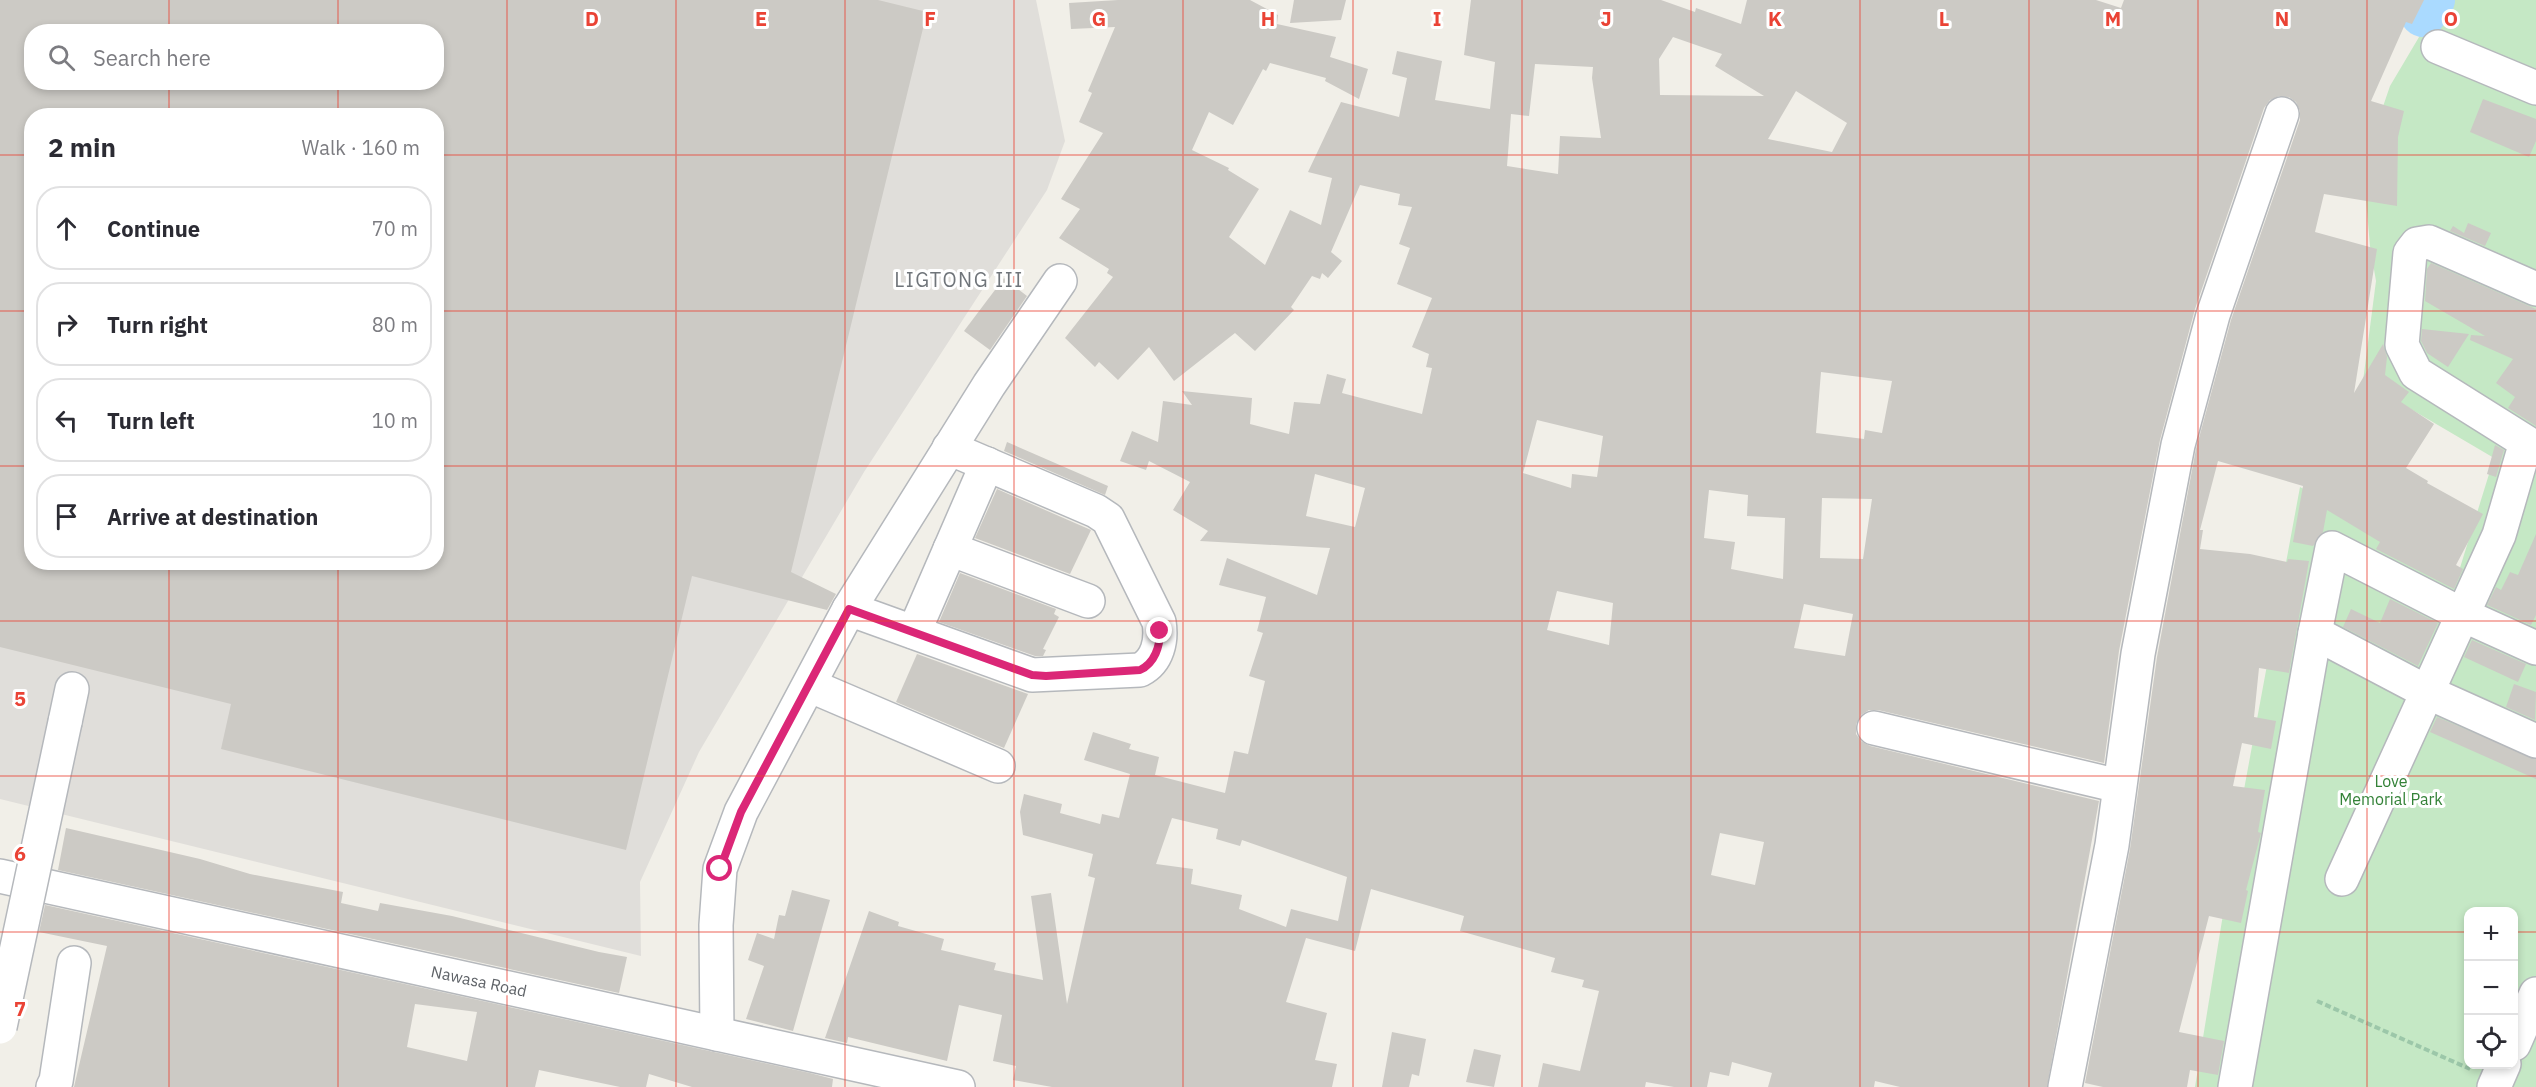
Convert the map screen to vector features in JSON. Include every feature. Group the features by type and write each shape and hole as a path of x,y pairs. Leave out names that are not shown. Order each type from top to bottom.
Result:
{"street":[{"path":"2438,46 2536,88"},
{"path":"2066,1087 2112,845 2138,654 2178,445 2213,315 2282,114"},
{"path":"2342,879 2499,535 2526,442 2416,374 2402,345 2410,253 2417,244 2429,242 2536,289"},
{"path":"717,1034 716,924 720,869 741,812 811,686 849,609 949,448 1060,281"},
{"path":"849,609 1032,675 1140,670 1148,666 1154,658 1160,637 1159,622 1108,519 1096,511 949,448"},
{"path":"914,632 987,464"},
{"path":"2235,1087 2332,548 2463,615 2536,648"},
{"path":"950,549 1088,601"},
{"path":"2315,633 2427,692 2536,741"},
{"path":"811,686 999,766"},
{"path":"0,1027 72,689"},
{"path":"1874,728 2119,786"},
{"name":"Nawasa Road","path":"0,876 958,1087"},
{"path":"53,1087 56,1081 74,963"},
{"path":"2518,1035 2536,994"}],"path":[{"path":"2317,1001 2502,1080"}],"shaded area":[{"path":"0,0 1036,0 1065,141 1047,190 864,472 699,752 640,882 641,956 0,799"}],"green space":[{"name":"Love Memorial Park","path":"2441,0 2536,0 2536,1087 2195,1087 2238,822 2300,487 2459,571 2494,458 2363,381 2376,281 2370,246 2363,165 2390,86"}],"building":[{"path":"0,0 878,0 927,12 791,572 836,594 827,610 692,576 626,850 221,749 231,704 0,647"},
{"path":"1118,0 1250,0 1278,15 1277,24 1336,37 1330,57 1368,69 1359,99 1325,81 1326,78 1270,63 1266,71 1263,69 1233,125 1209,112 1192,150 1229,168 1228,170 1259,189 1229,237 1265,265 1290,210 1321,225 1332,178 1308,172 1341,102 1399,117 1407,78 1392,74 1397,51 1442,61 1435,100 1490,109 1495,62 1464,55 1471,0 1661,0 1695,12 1696,8 1741,24 1747,0 2096,0 2121,8 2124,0 2424,0 2412,24 2406,22 2371,101 2404,111 2398,137 2397,206 2324,194 2315,232 2377,249 2354,393 2383,344 2387,357 2385,375 2409,392 2401,402 2434,424 2406,468 2428,481 2427,483 2483,514 2456,565 2463,569 2454,589 2376,549 2380,542 2327,510 2323,532 2313,546 2293,542 2303,486 2218,461 2200,530 2203,530 2200,549 2250,554 2287,562 2288,559 2309,561 2289,673 2259,668 2254,717 2276,721 2271,749 2242,743 2233,786 2265,790 2258,832 2261,833 2246,890 2248,891 2241,923 2209,916 2179,1032 2224,1041 2218,1075 2190,1070 2187,1087 2103,1087 2085,1083 2130,849 2157,657 2196,449 2231,320 2300,120 2300,111 2296,102 2289,97 2279,96 2270,100 2264,108 2195,309 2160,440 2119,651 2104,763 1878,710 1869,710 1861,715 1856,724 1856,734 1861,741 1870,746 2099,801 2047,1087 1900,1087 1875,1081 1874,1087 1768,1087 1772,1073 1732,1062 1729,1076 1710,1072 1707,1087 1674,1087 1646,1082 1645,1087 1538,1087 1543,1063 1580,1071 1599,991 1582,987 1584,980 1551,972 1555,958 1460,931 1464,916 1371,889 1355,951 1306,938 1286,1002 1327,1013 1315,1060 1337,1064 1332,1087 1052,1087 1013,1080 1016,1066 993,1061 1002,1015 959,1005 947,1061 848,1037 847,1043 825,1038 869,911 899,922 898,926 944,939 941,950 996,963 994,970 1043,980 1031,896 1051,893 1067,1004 1095,878 1088,876 1093,854 1023,835 1020,812 1024,794 1062,804 1060,813 1100,824 1102,814 1119,818 1130,774 1084,760 1093,732 1131,744 1129,749 1159,757 1155,775 1225,793 1234,751 1248,754 1265,681 1249,676 1263,633 1257,631 1266,597 1219,585 1227,558 1317,595 1330,548 1200,541 1208,531 1173,510 1190,482 1149,461 1146,470 1120,461 1132,431 1158,442 1163,401 1192,405 1182,391 1252,398 1250,424 1289,434 1294,402 1320,404 1327,374 1346,379 1342,393 1422,414 1432,368 1426,367 1429,354 1412,347 1432,298 1397,284 1410,248 1399,244 1412,207 1398,205 1400,194 1360,185 1331,252 1342,261 1328,278 1322,273 1320,279 1312,276 1291,307 1294,310 1255,351 1235,333 1174,381 1149,347 1118,380 1099,362 1095,367 1065,338 1113,277 1107,273 1109,269 1059,238 1080,209 1061,199 1103,133 1079,122 1092,93 1088,91 1115,27 1071,29 1069,3","holes":["1673,37 1722,54 1715,66 1764,96 1660,95 1659,59","1535,64 1593,67 1592,78 1601,138 1560,136 1558,174 1507,166 1511,114 1529,116","1796,91 1847,123 1832,152 1768,139","1821,372 1892,381 1882,433 1865,430 1864,439 1816,433","1537,420 1603,436 1597,477 1572,474 1571,488 1523,473","1315,474 1365,488 1355,527 1306,516","1709,490 1748,495 1747,516 1785,518 1783,579 1731,569 1735,542 1704,538","1822,498 1872,499 1863,559 1820,558","1557,591 1613,603 1609,645 1547,630","1804,604 1853,614 1845,656 1794,648","1172,818 1218,829 1216,839 1240,846 1242,840 1347,877 1338,921 1291,909 1286,927 1239,909 1242,895 1191,884 1193,869 1156,864","1720,833 1764,842 1755,885 1711,875"]},
{"path":"1294,0 1346,0 1341,20 1290,23"},
{"path":"2483,99 2536,119 2536,141 2529,157 2470,132"},
{"path":"2468,223 2491,233 2485,246 2450,231 2453,226 2464,233"},
{"path":"2431,263 2536,309 2536,426 2508,408 2515,397 2496,383 2513,359 2470,340 2471,335 2485,336 2425,301 2427,269"},
{"path":"1004,278 1027,296 990,350 964,331"},
{"path":"2422,329 2469,334 2448,367 2427,353 2421,341"},
{"path":"1007,442 1108,486 1105,495 1004,451"},
{"path":"2495,445 2504,450 2496,477 2487,474"},
{"path":"997,489 1091,530 1070,574 975,538"},
{"path":"2536,534 2536,615 2531,625 2487,605 2496,587 2501,590 2510,572 2518,575"},
{"path":"960,573 1056,609 1054,614 1059,617 1043,649 1046,650 1043,656 1035,656 939,622"},
{"path":"2390,599 2438,623 2418,666 2343,627 2351,609 2380,623"},
{"path":"2472,640 2526,664 2518,682 2464,657"},
{"path":"917,654 1028,694 1004,748 896,702"},
{"path":"2514,684 2536,692 2535,720 2506,707"},
{"path":"2437,717 2536,759 2536,779 2430,732"},
{"path":"66,828 200,859 250,874 343,892 341,903 378,911 380,903 452,916 627,957 619,993 58,870"},
{"path":"792,890 830,900 793,1031 746,1019 764,966 748,960 757,933 774,939 779,915 785,916"},
{"path":"45,905 810,1073 833,1079 832,1087 692,1087 649,1074 646,1087 620,1087 539,1070 535,1087 74,1087 107,946 39,932","holes":["415,1004 477,1012 467,1061 407,1047"]},
{"path":"1392,1032 1426,1039 1419,1076 1412,1074 1409,1087 1382,1087"},
{"path":"1474,1049 1501,1055 1494,1087 1466,1082"}],"waterway":[{"path":"2423,14 2432,0"}],"district":[{"name":"LIGTONG III","path":"959,279"}],"route":[{"path":"720,869 741,812 811,686 849,609 1032,675 1046,676 1140,670 1148,666 1154,658 1160,631"}]}
